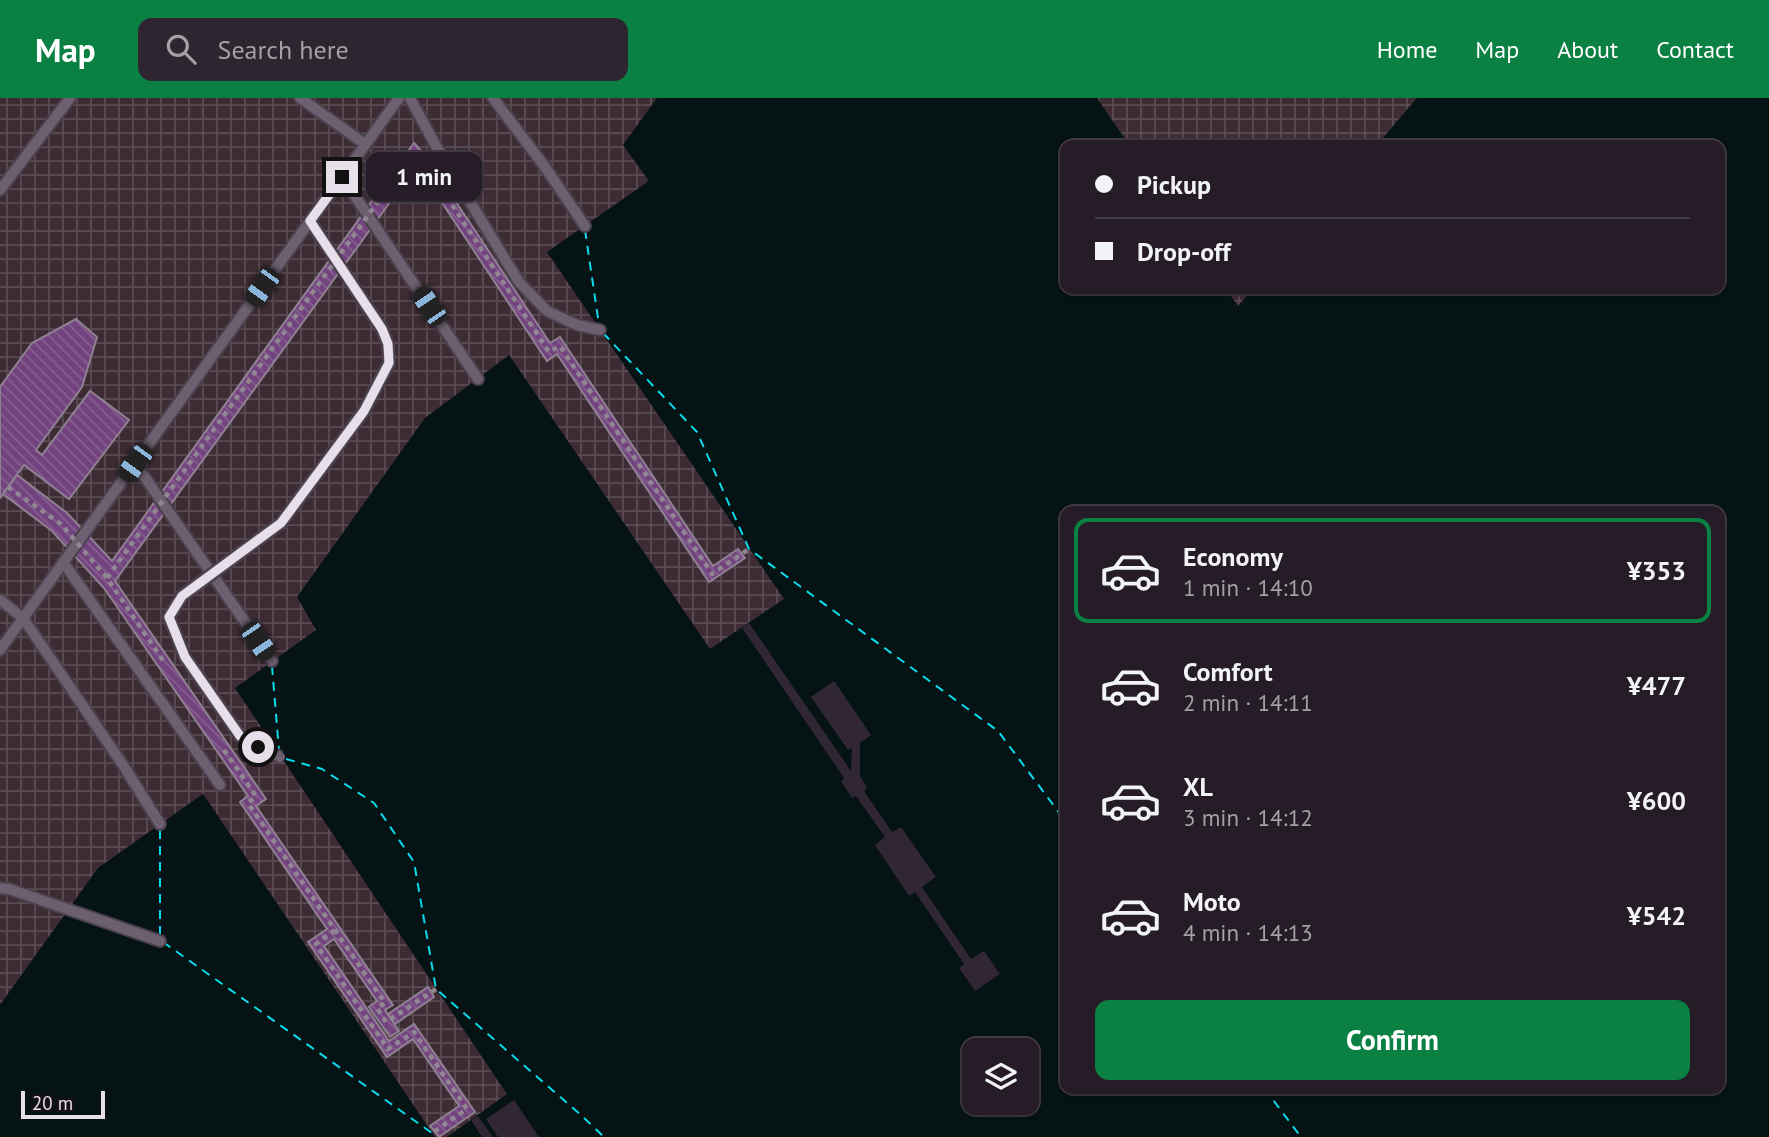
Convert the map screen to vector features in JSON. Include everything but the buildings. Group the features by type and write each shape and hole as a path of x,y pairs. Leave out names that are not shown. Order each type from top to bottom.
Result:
{"lane":[{"path":"0,190 70,98"},
{"path":"300,98 365,144"},
{"path":"0,650 399,98"},
{"path":"410,98 519,282 547,311 577,326 600,330"},
{"path":"493,98 585,226"},
{"path":"342,177 478,379"},
{"path":"280,757 240,736 185,657 169,617 182,596 281,523 364,411 389,363 388,344 382,329 310,221"},
{"path":"135,463 272,661"},
{"path":"63,562 220,785"},
{"path":"0,600 23,618 160,824"},
{"path":"0,888 160,941"}],"path":[{"path":"107,578 413,153 420,156 549,352 560,346 712,574 749,549"},
{"path":"8,487 61,524 107,578 170,670"},
{"path":"224,750 256,796 248,803 384,1003 377,1008 386,1022 436,989"},
{"path":"335,930 316,944 388,1048 414,1032 467,1109 432,1133"}],"shaded area":[{"path":"0,98 657,98 623,145 649,181 547,252 784,599 710,649 509,355 316,630 235,688 507,1095 447,1137 435,1137 203,794 98,868 0,1005"},
{"path":"657,98 1097,98 1126,140 1060,140 1060,294 1230,294 1238,306 1249,294 1725,294 1725,140 1381,140 1417,98 1769,98 1769,1137 447,1137 507,1094 235,688 316,630 297,597 425,418 509,355 710,649 784,599 547,252 649,181 623,145"},
{"path":"1097,98 1417,98 1381,140 1126,140"},
{"path":"1230,294 1249,294 1238,306"},
{"path":"203,794 435,1137 0,1137 0,1005 98,868"}],"pier":[{"path":"749,623 851,771 852,748 848,750 811,697 834,681 871,735 860,743 860,776 867,788 864,791 892,832 901,827 936,877 922,887 971,959 984,951 1000,974 975,991 959,968 964,964 915,892 909,896 875,845 885,837 856,796 852,798 841,781 844,778 742,628"},
{"path":"514,1100 539,1137 498,1137 486,1119"},
{"path":"478,1116 493,1137 482,1137 471,1120"}],"ferry route":[{"path":"585,230 599,325"},
{"path":"603,333 697,432 749,549 998,731 1060,814"},
{"path":"272,666 279,751"},
{"path":"286,759 322,769 374,803 414,862 436,989 604,1137"},
{"path":"160,828 160,935"},
{"path":"163,942 432,1133 432,1137"},
{"path":"1269,1094 1301,1137"}],"route":[{"path":"258,747 240,736 185,657 169,617 182,596 281,523 364,411 389,363 388,344 382,329 310,221 342,177"}]}
